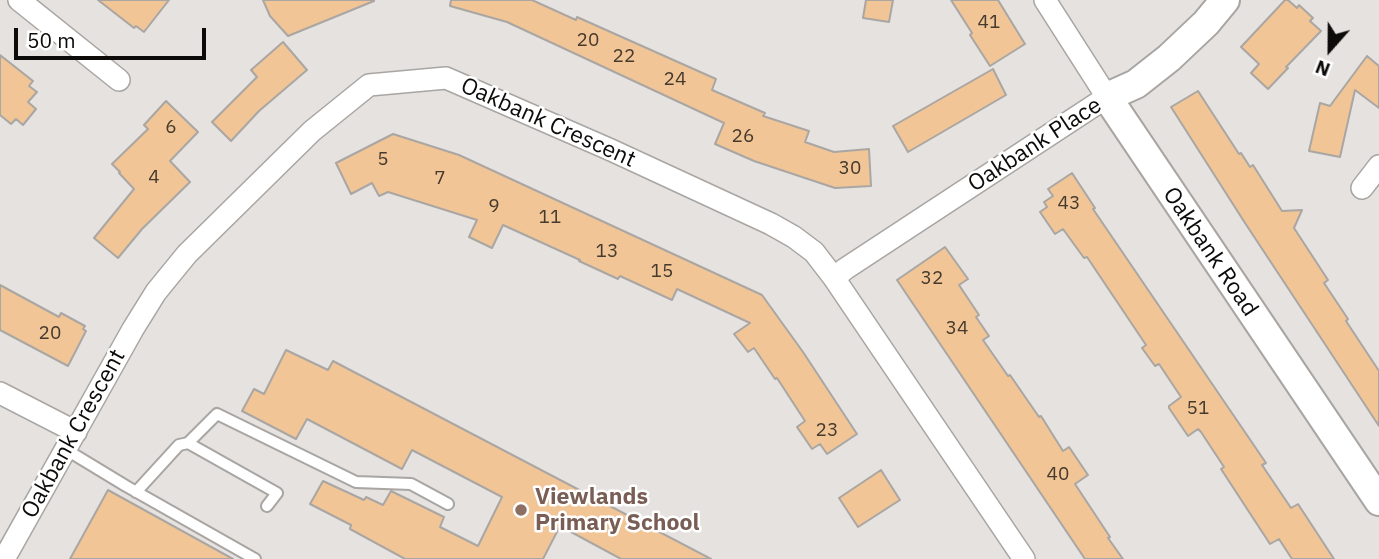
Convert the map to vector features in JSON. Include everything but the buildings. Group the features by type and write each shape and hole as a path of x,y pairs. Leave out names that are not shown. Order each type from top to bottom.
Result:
{"street":[{"path":"19,0 118,80"},
{"name":"Oakbank Road","path":"1045,0 1107,97 1379,501"},
{"name":"Oakbank Place","path":"834,278 1107,97 1136,84 1169,58 1206,23 1225,0"},
{"name":"Oakbank Crescent","path":"4,559 156,292 187,254 312,131 369,85 446,78 771,224 814,252 1024,559"},
{"path":"1362,188 1379,166"},
{"path":"0,393 71,440"}],"lane":[{"path":"136,492 179,445 188,443 217,414 356,482 411,484 448,504"},
{"path":"71,440 136,492 236,554 255,559"},
{"path":"188,443 279,489 267,506"}],"place":[{"name":"Viewlands Primary School","path":"521,510"}]}
